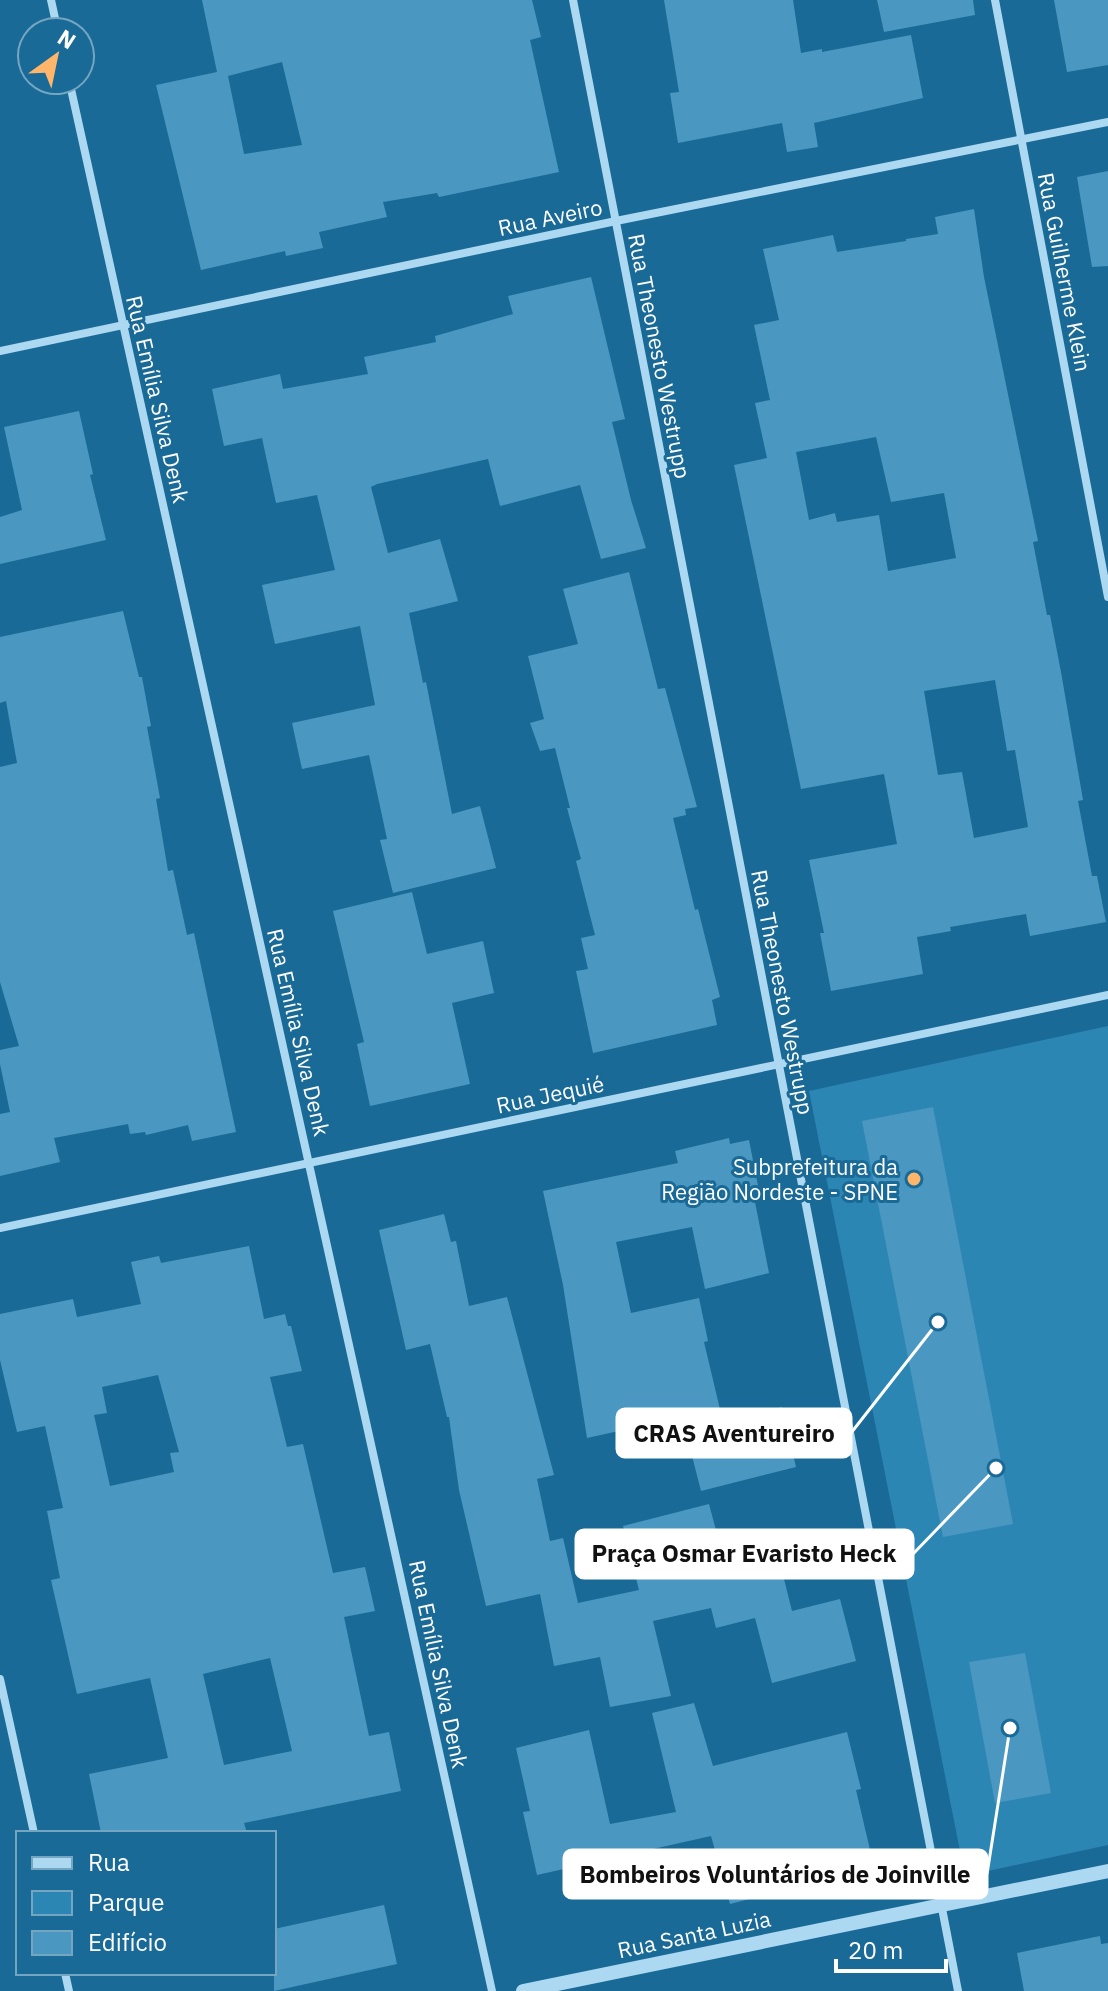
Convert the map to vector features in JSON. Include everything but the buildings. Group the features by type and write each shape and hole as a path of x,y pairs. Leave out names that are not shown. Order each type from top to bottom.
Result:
{"street":[{"name":"Rua Theonesto Westrupp","path":"573,0 958,1991"},
{"name":"Rua Guilherme Klein","path":"995,0 1108,597"},
{"name":"Rua Emília Silva Denk","path":"73,96 492,1991"},
{"name":"Rua Aveiro","path":"0,351 616,221 1108,122"},
{"name":"Rua Jequié","path":"0,1228 1108,995"},
{"path":"0,1679 34,1831"},
{"name":"Rua Santa Luzia","path":"523,1991 1108,1871"}],"green space":[{"path":"1108,1026 1108,1845 965,1876 809,1091"}],"place":[{"name":"Subprefeitura da Região Nordeste - SPNE","path":"914,1179"},
{"name":"CRAS Aventureiro","path":"938,1322"},
{"name":"Praça Osmar Evaristo Heck","path":"996,1468"},
{"name":"Bombeiros Voluntários de Joinville","path":"1010,1728"}]}
